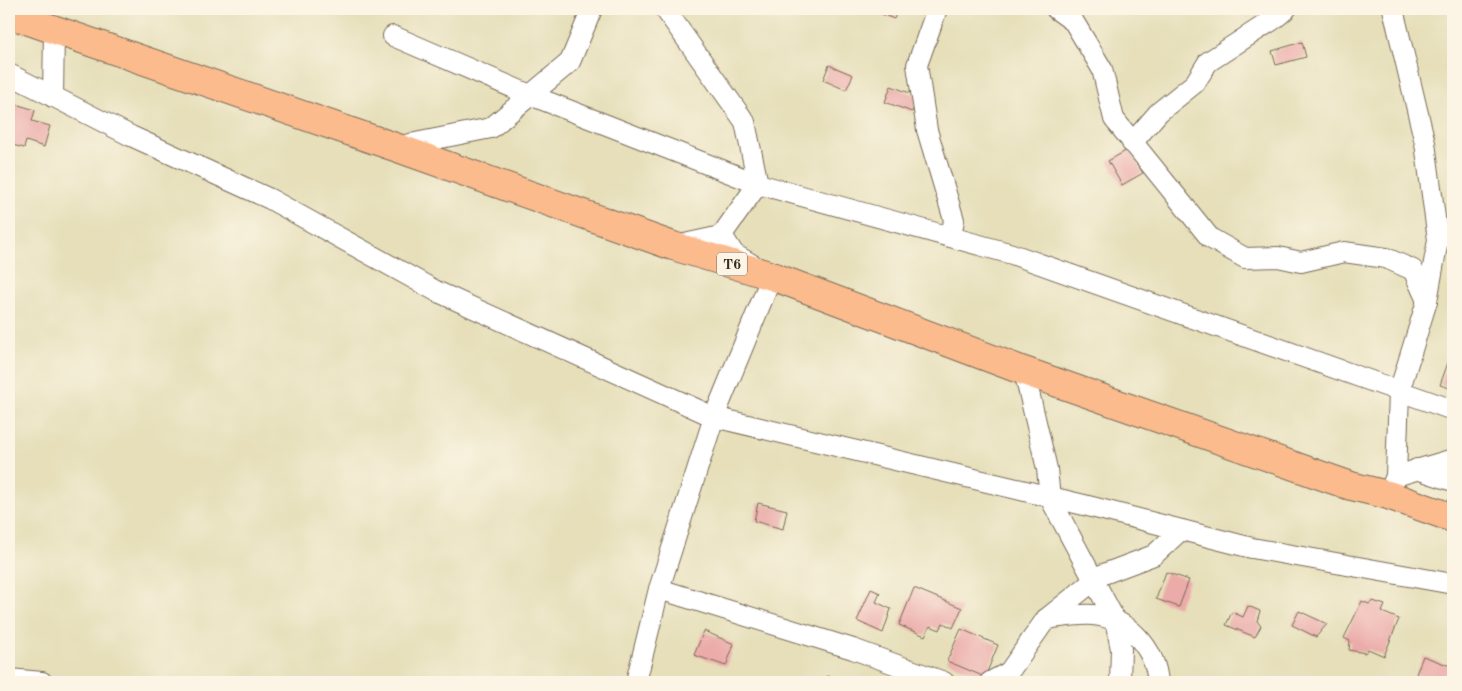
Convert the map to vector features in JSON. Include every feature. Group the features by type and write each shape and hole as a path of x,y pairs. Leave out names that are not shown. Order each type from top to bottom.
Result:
{"highway":[{"name":"T6","path":"9,14 395,147 673,246 772,276 1024,371 1334,480 1392,486 1453,518"}],"street":[{"path":"395,147 491,128 570,62 592,9"},
{"path":"665,9 745,122 758,184 722,235 673,246"},
{"path":"937,9 917,65 927,130 954,220 951,237"},
{"path":"1056,9 1074,22 1102,69 1114,119 1210,238 1245,258 1278,257 1301,262 1344,252 1386,258 1413,270 1427,301"},
{"path":"1132,143 1158,112 1195,83 1208,62 1274,19 1286,9"},
{"path":"1392,486 1399,392 1427,301 1438,240 1425,143 1393,9"},
{"path":"53,96 54,31"},
{"path":"393,36 530,95 758,184 1012,254 1453,410"},
{"path":"9,74 131,136 270,199 436,291 714,417 1252,548 1453,584"},
{"path":"636,682 659,588 714,417 772,276 734,254 722,235"},
{"path":"1024,371 1047,469 1050,498 1093,582 1115,620 1122,649 1120,682"},
{"path":"1392,486 1417,469 1453,459"},
{"path":"1417,469 1453,482"},
{"path":"990,682 1009,672 1046,619 1101,575 1154,555 1181,530"},
{"path":"659,588 853,649 944,682"},
{"path":"1046,619 1093,615 1115,620 1144,643 1154,662 1158,682"},
{"path":"9,679 42,682"}],"building":[{"path":"869,9 898,9 894,19"},
{"path":"1302,42 1306,57 1276,65 1272,51"},
{"path":"829,65 853,75 846,90 823,80"},
{"path":"891,86 918,96 912,112 885,102"},
{"path":"12,103 35,110 32,121 50,126 44,147 26,141 24,148 9,144 9,115"},
{"path":"1129,149 1143,173 1122,185 1108,161"},
{"path":"1449,360 1453,362 1453,389 1440,385"},
{"path":"758,503 787,510 783,529 754,521"},
{"path":"1166,572 1189,580 1179,607 1156,599"},
{"path":"914,588 962,608 953,628 943,623 940,630 930,626 925,636 899,625"},
{"path":"871,589 880,593 876,602 891,609 883,633 857,621"},
{"path":"1362,601 1369,604 1373,601 1385,605 1382,612 1399,619 1384,656 1368,649 1365,653 1349,650 1350,641 1344,638"},
{"path":"1248,606 1260,611 1257,621 1261,626 1255,637 1226,625 1232,612 1243,617"},
{"path":"1299,611 1327,624 1316,637 1292,625"},
{"path":"961,629 998,645 985,677 947,661"},
{"path":"704,631 734,644 726,666 694,655"},
{"path":"1423,656 1453,667 1453,682 1439,682 1416,674"},
{"path":"827,676 845,682 825,682"}]}
